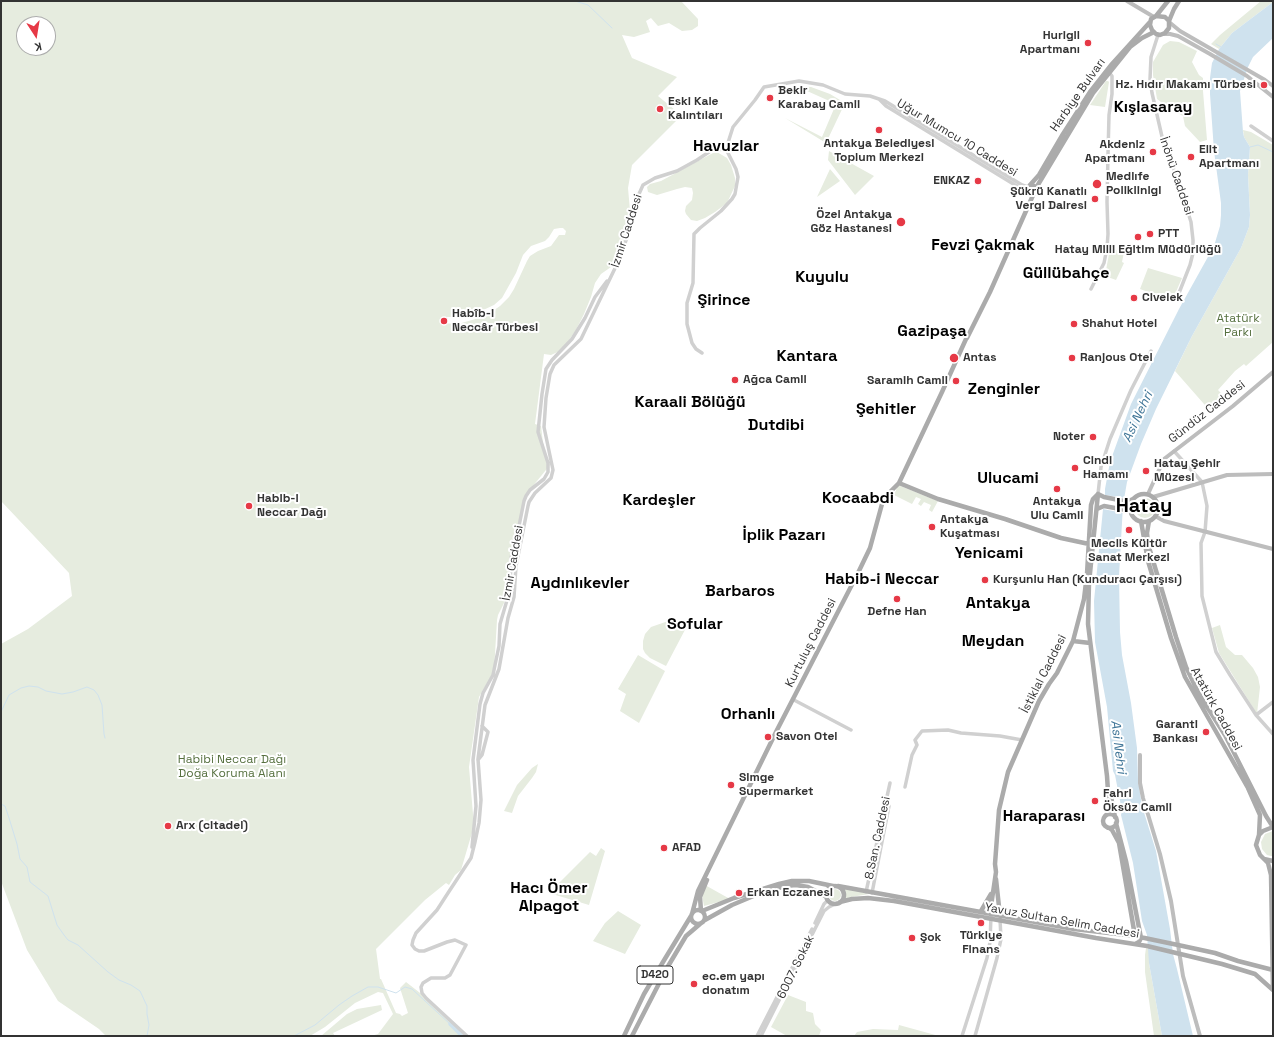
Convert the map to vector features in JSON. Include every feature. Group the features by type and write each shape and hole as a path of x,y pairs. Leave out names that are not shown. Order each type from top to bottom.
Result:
{"main road":[{"path":"1128,1 1155,17 1165,17 1180,31 1247,76 1273,97"},
{"name":"Harbiye Bulvarı","path":"1035,190 1093,93 1109,71 1168,1"},
{"name":"Harbiye Bulvarı","path":"1029,187 1039,175 1090,92 1130,47 1142,38 1168,31 1169,22 1179,1"},
{"path":"1150,22 1151,28 1158,34 1178,36 1250,71 1273,86"},
{"name":"Uğur Mumcu 10 Caddesi","path":"1034,186 1035,190 1030,193 1029,187 1034,186"},
{"name":"Kurtuluş Caddesi","path":"722,842 777,730 794,700 858,574 870,548 882,504 886,496 899,483 966,339 968,338 990,292 1035,190"},
{"name":"Gündüz Caddesi","path":"1151,496 1164,459 1233,406 1273,372"},
{"path":"1151,496 1156,500 1158,508 1155,516 1148,521 1141,521 1135,518 1131,511 1131,503 1140,494 1151,496 1227,475 1273,474"},
{"path":"899,483 938,498 1061,538 1089,544"},
{"path":"1133,500 1124,501 1104,497 1098,494 1089,583 1088,624 1107,776 1109,807 1103,823 1112,830 1119,843 1135,936"},
{"name":"İstiklal Caddesi","path":"1000,918 995,864 999,810 1008,772 1042,694 1057,673 1073,641 1084,599 1091,505 1093,499 1098,494"},
{"path":"1097,509 1103,506 1131,511"},
{"path":"1155,516 1164,521 1273,549"},
{"name":"Atatürk Caddesi","path":"1141,521 1148,561 1171,638 1185,677 1248,788 1260,815 1259,834 1256,845 1268,863 1271,874 1273,990"},
{"name":"Atatürk Caddesi","path":"1148,521 1148,544 1186,667 1200,694 1225,734 1273,827 1259,834"},
{"path":"1073,641 1090,644"},
{"path":"1140,755 1140,783 1143,798 1160,854 1171,901 1177,948 1183,976 1200,1036"},
{"path":"1107,776 1116,823 1143,938 1134,944"},
{"path":"1105,816 1110,814 1115,817"},
{"path":"1109,828 1116,823"},
{"path":"722,842 700,897 701,911 705,916 705,920 700,924 693,922 692,915 698,891 722,842"},
{"path":"1264,858 1273,861"},
{"name":"İstiklal Caddesi","path":"990,916 996,872"},
{"name":"Yavuz Sultan Selim Caddesi","path":"701,911 734,898 779,884 792,881 809,881 981,911 990,916"},
{"name":"Yavuz Sultan Selim Caddesi","path":"705,920 732,905 767,891 785,886 796,885 808,887 832,903 852,899 868,898 894,901 990,916 1071,934 1147,946 1215,953 1238,961 1273,970"},
{"path":"827,899 827,891 835,886 843,889 844,895 842,901 838,903"},
{"name":"İstiklal Caddesi","path":"981,911 993,889"},
{"path":"692,915 696,911 701,911"},
{"name":"D420","path":"624,1036 650,984 692,915"},
{"name":"Yavuz Sultan Selim Caddesi","path":"1000,918 1143,938 1255,974 1273,990"},
{"name":"D420","path":"632,1036 667,968 686,936 700,924"},
{"path":"1255,974 1269,980 1273,979"}],"street":[{"name":"İnönü Caddesi","path":"1158,34 1151,58 1150,79 1152,93 1163,140 1191,222 1194,240 1190,265 1179,293"},
{"path":"1091,289 1104,263 1107,248 1108,146 1112,88 1112,76 1109,71"},
{"name":"Uğur Mumcu 10 Caddesi","path":"726,149 733,127 764,87 799,81 823,85 845,94 870,96 887,102 1022,185 1029,187"},
{"path":"1251,126 1273,141"},
{"path":"702,353 696,349 692,343 687,324 687,303 693,283 694,234 721,211 735,194 738,177 736,169 726,149"},
{"name":"İzmir Caddesi","path":"467,1036 426,998 422,993 421,988 423,983 431,978 445,978 450,975 466,945 455,940 424,951 419,951 412,945 416,933 437,910 471,858 479,823 481,800 478,760 486,702 500,665 508,618 514,594 516,566 529,502 535,493 551,478 553,470 544,427 546,398 550,374 554,365 580,340 613,273 631,227 632,215 643,185 655,178 677,172 712,150 726,149"},
{"name":"İzmir Caddesi","path":"471,858 476,806 473,760 480,704 496,665 500,624 510,590 512,558 524,501 530,490 544,478 548,472 548,463 538,432 546,369 572,338 585,318 595,297 613,273"},
{"path":"1098,494 1101,467 1110,439 1131,390 1151,351"},
{"path":"1174,451 1202,482 1207,506 1205,532 1201,543 1202,596 1216,652 1256,715 1273,734"},
{"path":"794,700 851,730"},
{"path":"1256,715 1273,702"},
{"path":"478,760 482,755 488,732 482,726"},
{"path":"905,787 912,755 917,745 915,740 922,731 948,730 1022,740"},
{"name":"8.San. Caddesi","path":"866,892 890,783"},
{"name":"8.San. Caddesi","path":"872,893 889,806"},
{"name":"6007. Sokak","path":"757,1036 827,899"},
{"name":"6007. Sokak","path":"762,1036 824,911 838,903"},
{"path":"962,1036 987,958 990,942 990,916"},
{"path":"975,1036 997,958 1001,939 1000,918"}],"green space":[{"name":"Habibi Neccar Dağı Doğa Koruma Alanı","path":"1,1 681,1 698,19 698,26 692,30 682,31 669,23 658,26 651,18 646,21 650,32 634,37 622,35 632,58 677,77 658,96 675,110 677,120 632,165 628,188 631,222 630,229 617,259 611,267 601,274 595,283 584,314 576,330 562,350 551,355 544,354 535,424 541,426 544,451 550,465 524,497 509,593 497,620 494,671 479,697 469,767 474,826 461,870 455,875 449,885 446,883 425,900 376,949 380,979 396,1013 402,1016 408,1013 400,988 406,982 424,996 465,1036 371,1036 378,1034 393,1014 383,993 378,992 355,1003 325,1027 310,1036 106,1036 99,1029 58,1001 27,950 1,881 1,644 28,629 72,596 69,573 1,501","holes":["563,228 566,231 565,235 559,235 551,246 530,256 514,289 509,297 500,306 479,318 458,324 440,323 441,317 468,315 494,305 502,298 516,273 523,255 531,246 545,241 554,229"]},
{"path":"1261,1 1273,2 1232,33 1219,49 1211,44 1220,35"},
{"path":"1170,41 1179,42 1197,51 1192,62 1199,75 1203,78 1207,140 1200,142 1185,126 1183,116 1170,109 1157,99 1153,75 1153,62 1163,45"},
{"path":"1106,81 1109,82 1105,107 1090,105"},
{"path":"796,86 811,87 830,94 845,103 826,143 785,118 822,137 836,104"},
{"name":"Atatürk Parkı","path":"1243,130 1251,132 1273,145 1273,342 1246,366 1244,364 1235,371 1218,390 1227,399 1211,412 1175,371 1192,336 1241,248 1249,227 1250,215 1248,175 1250,147 1244,137"},
{"path":"829,151 874,176 855,195 828,160"},
{"path":"717,152 727,158 731,165 735,178 735,186 727,203 705,218 697,221 691,220 686,214 686,206 692,200 692,188 685,187 657,195 648,192 647,187 650,184 661,181"},
{"path":"830,169 840,181 817,197"},
{"path":"1110,248 1124,252 1122,262 1124,263 1116,280 1105,276"},
{"path":"1148,268 1182,278 1172,301 1140,289"},
{"path":"898,485 938,501 932,512 929,510 931,505 924,502 921,506 918,504 921,499 916,497 912,504 894,495"},
{"path":"1145,498 1152,501 1155,508 1152,515 1145,518 1138,515 1135,508 1138,501"},
{"path":"674,619 687,626 666,666 650,658 645,653 643,649 643,641 645,634 651,627"},
{"path":"1220,625 1226,647 1235,655 1242,655 1253,668 1258,677 1260,687 1257,714 1219,653 1212,628"},
{"path":"638,655 665,671 639,723 620,711 626,694 618,689"},
{"path":"538,764 536,772 518,796 512,813 504,811 517,785 532,768"},
{"path":"1273,831 1273,856 1271,856 1267,855 1262,849 1261,842 1265,834"},
{"path":"601,848 605,851 589,905 549,893 590,852 596,856"},
{"path":"705,885 730,899 704,906 702,895"},
{"path":"844,888 875,893 845,899"},
{"path":"833,889 837,889 841,895 837,901 833,901 829,897 829,893"},
{"path":"618,911 641,925 625,954 593,941 605,923"},
{"path":"1146,948 1149,949 1149,963 1162,1036 1154,1036 1145,972"},
{"path":"788,995 806,1002 806,1011 813,1013 815,1024 821,1030 819,1036 787,1036 771,1027"},
{"path":"381,1005 382,1010 333,1033 335,1036 321,1036 347,1014 357,1009"},
{"path":"899,1025 939,1036 854,1036 857,1032 873,1029 898,1030"}],"water":[{"name":"Asi Nehri","path":"1273,2 1273,38 1253,57 1240,91 1243,132 1244,137 1250,147 1248,175 1250,215 1249,227 1241,248 1192,336 1156,409 1127,482 1123,505 1119,576 1120,632 1122,655 1131,703 1137,748 1138,780 1142,806 1156,851 1173,954 1193,1036 1162,1036 1149,963 1147,935 1142,921 1133,863 1121,815 1122,811 1113,771 1107,707 1095,642 1094,601 1103,509 1105,503 1105,489 1110,462 1131,404 1179,309 1214,246 1220,226 1221,203 1214,151 1210,94 1212,63 1219,49 1232,33"}],"pier":[{"path":"1105,495 1125,498 1123,513 1103,509"}],"waterway":[{"path":"575,1 588,5 612,28"},
{"path":"1216,44 1221,47"},
{"path":"1250,147 1258,145 1273,152"},
{"path":"1,712 9,695 21,688 29,686 38,687 46,691 62,694 87,687 94,690 102,705 105,738"},
{"path":"1,804 5,806 20,859 27,867 30,882 48,896 57,925 64,935 68,940 78,945 108,972 119,980 140,991 147,1006 149,1025 147,1036"},
{"path":"294,1036 315,1025 339,1005 368,987 378,987 396,993 405,987 412,989 450,1024"},
{"path":"450,1024 462,1036"}],"place":[{"name":"Hurigil Apartmanı","path":"1088,43"},
{"name":"Hz. Hıdır Makamı Türbesi","path":"1264,85"},
{"name":"Bekir Karabay Camii","path":"770,98"},
{"name":"Eski Kale Kalıntıları","path":"660,109"},
{"name":"Antakya Belediyesi Toplum Merkezi","path":"879,130"},
{"name":"Akdeniz Apartmanı","path":"1153,152"},
{"name":"Elit Apartmanı","path":"1191,157"},
{"name":"ENKAZ","path":"978,181"},
{"name":"Medlıfe Poliklinigi","path":"1097,184"},
{"name":"Şükrü Kanatlı Vergi Dairesi","path":"1095,199"},
{"name":"Özel Antakya Göz Hastanesi","path":"901,222"},
{"name":"PTT","path":"1150,234"},
{"name":"Hatay Milli Eğitim Müdürlüğü","path":"1138,237"},
{"name":"Civelek","path":"1134,298"},
{"name":"Habîb-i Neccâr Türbesi","path":"444,321"},
{"name":"Shahut Hotel","path":"1074,324"},
{"name":"Antas","path":"954,358"},
{"name":"Ranjous Otel","path":"1072,358"},
{"name":"Ağca Camii","path":"735,380"},
{"name":"Saramih Camii","path":"956,381"},
{"name":"Noter","path":"1093,437"},
{"name":"Cindi Hamamı","path":"1075,468"},
{"name":"Hatay Şehir Müzesi","path":"1146,471"},
{"name":"Antakya Ulu Camii","path":"1057,489"},
{"name":"Habib-i Neccar Dağı","path":"249,506"},
{"name":"Antakya Kuşatması","path":"932,527"},
{"name":"Meclis Kültür Sanat Merkezi","path":"1129,530"},
{"name":"Kurşunlu Han (Kunduracı Çarşısı)","path":"985,580"},
{"name":"Defne Han","path":"897,599"},
{"name":"Garanti Bankası","path":"1206,732"},
{"name":"Savon Otel","path":"768,737"},
{"name":"Simge Supermarket","path":"731,785"},
{"name":"Fahri Öksüz Camii","path":"1095,801"},
{"name":"Arx (citadel)","path":"168,826"},
{"name":"AFAD","path":"664,848"},
{"name":"Erkan Eczanesi","path":"739,893"},
{"name":"Türkiye Finans","path":"981,923"},
{"name":"Şok","path":"912,938"},
{"name":"ec.em yapı donatım","path":"694,984"}],"district":[{"name":"Kışlasaray","path":"1153,108"},
{"name":"Havuzlar","path":"726,147"},
{"name":"Fevzi Çakmak","path":"983,246"},
{"name":"Güllübahçe","path":"1066,274"},
{"name":"Kuyulu","path":"822,278"},
{"name":"Şirince","path":"724,301"},
{"name":"Gazipaşa","path":"932,332"},
{"name":"Kantara","path":"807,357"},
{"name":"Zenginler","path":"1004,390"},
{"name":"Karaali Bölüğü","path":"690,403"},
{"name":"Şehitler","path":"886,410"},
{"name":"Dutdibi","path":"776,426"},
{"name":"Ulucami","path":"1008,479"},
{"name":"Kocaabdi","path":"858,499"},
{"name":"Kardeşler","path":"659,501"},
{"name":"Hatay","path":"1144,507"},
{"name":"İplik Pazarı","path":"784,536"},
{"name":"Yenicami","path":"989,554"},
{"name":"Habib-i Neccar","path":"882,580"},
{"name":"Aydınlıkevler","path":"580,584"},
{"name":"Barbaros","path":"740,592"},
{"name":"Antakya","path":"998,604"},
{"name":"Sofular","path":"695,625"},
{"name":"Meydan","path":"993,642"},
{"name":"Orhanlı","path":"748,715"},
{"name":"Haraparası","path":"1044,817"},
{"name":"Hacı Ömer Alpagot","path":"549,898"}]}
